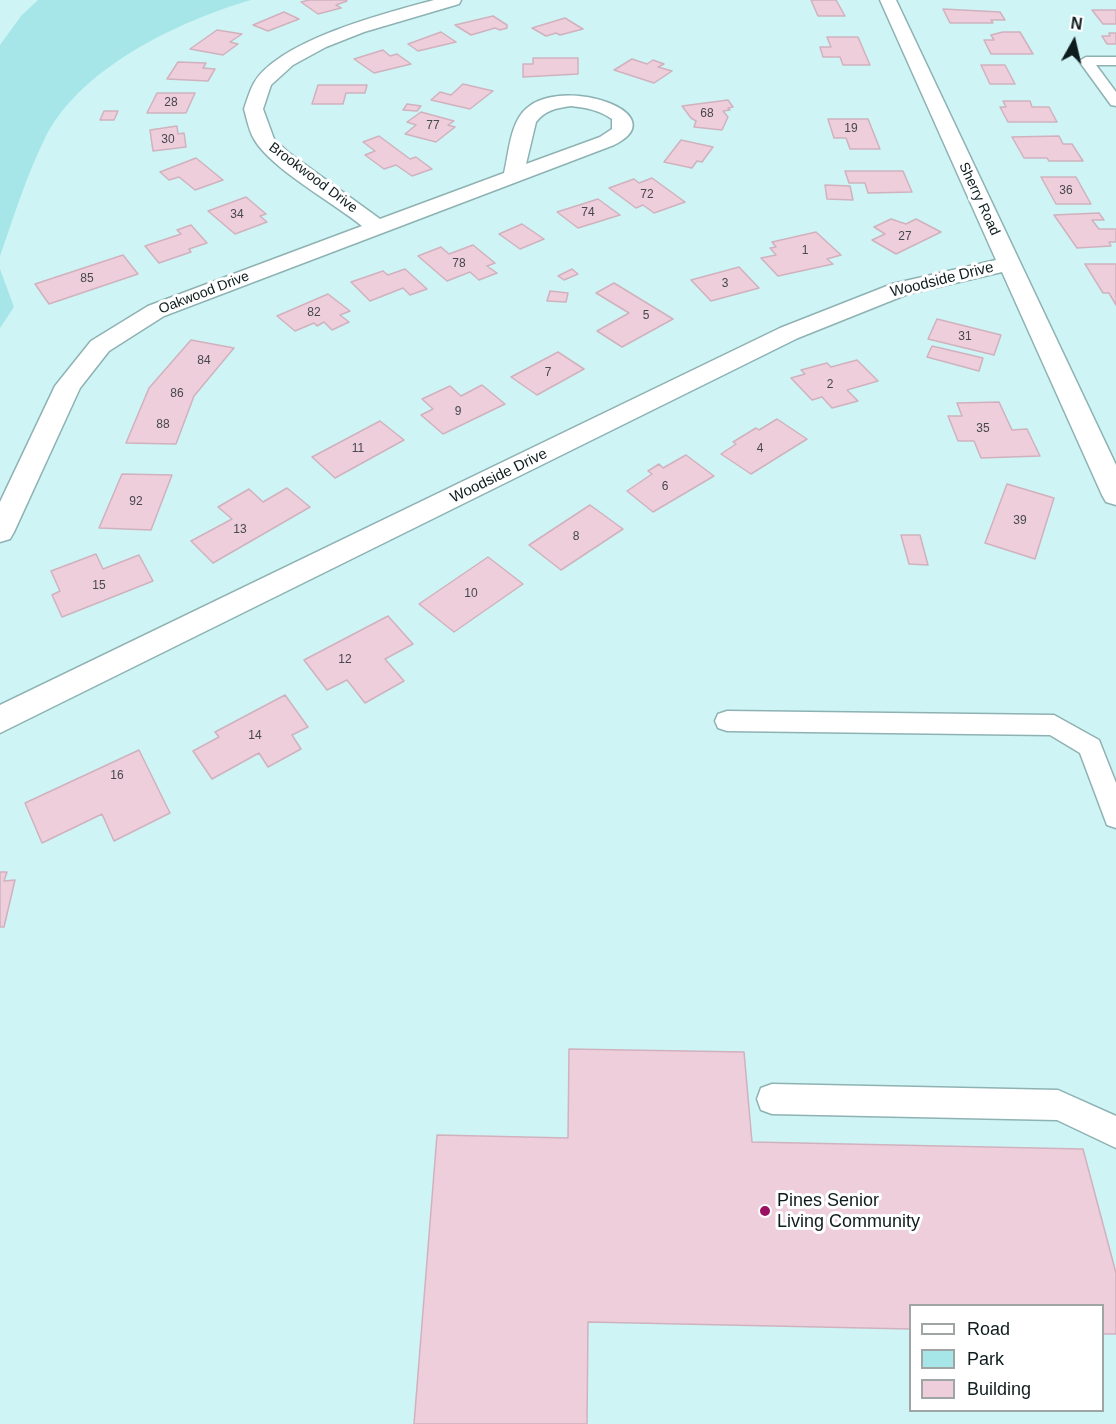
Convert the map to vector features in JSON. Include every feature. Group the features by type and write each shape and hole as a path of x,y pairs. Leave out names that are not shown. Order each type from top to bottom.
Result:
{"street":[{"name":"Brookwood Drive","path":"378,228 271,148 258,130 254,111 256,101 264,83 276,70 315,44 345,32 453,0"},
{"name":"Sherry Road","path":"888,0 1116,495"},
{"name":"Oakwood Drive","path":"0,532 68,386 100,346 156,311 378,228 513,177 615,138 623,128 621,117 601,104 580,101 559,102 540,108 528,116 513,177"},
{"name":"Woodside Drive","path":"0,720 789,333 900,289 1010,264"}],"lane":[{"path":"1116,61 1086,61 1116,102"},
{"path":"727,721 1054,725 1090,747 1116,817"},
{"path":"772,1099 1058,1105 1116,1132"}],"green space":[{"path":"38,0 251,0 194,20 164,34 108,68 83,89 62,111 39,150 0,256 0,45 21,16"},
{"path":"0,269 14,307 0,328"}],"building":[{"path":"309,0 347,1 336,5 341,8 318,14 301,2"},
{"path":"811,0 836,0 845,16 818,16"},
{"path":"943,9 1000,12 1005,20 991,20 993,23 950,23"},
{"path":"1092,10 1116,10 1116,24 1103,24"},
{"path":"284,12 299,19 268,31 253,25"},
{"path":"493,16 507,25 507,28 500,30 495,28 471,35 455,25"},
{"path":"565,18 583,29 546,36 532,28"},
{"path":"217,30 242,34 230,42 238,44 223,55 190,49"},
{"path":"441,32 456,42 418,51 408,44"},
{"path":"1020,32 1033,54 991,54 984,40 994,40 991,35"},
{"path":"1109,33 1116,33 1116,44 1107,44 1102,36 1110,36"},
{"path":"827,37 858,37 870,65 843,65 840,57 823,57 820,47 831,47"},
{"path":"383,50 390,56 397,54 411,64 374,73 354,59"},
{"path":"533,58 578,58 578,74 523,77 523,64 533,64"},
{"path":"632,59 647,64 653,60 664,64 658,67 672,71 654,83 614,70"},
{"path":"178,62 206,63 203,68 215,69 208,81 167,79"},
{"path":"981,65 1005,65 1015,84 990,84"},
{"path":"463,84 493,91 470,109 431,100 440,92 451,95"},
{"path":"318,85 367,85 365,93 346,93 343,104 312,104"},
{"path":"157,93 195,93 186,113 147,113"},
{"path":"728,100 733,107 723,111 728,117 722,130 694,127 696,121 682,106"},
{"path":"1003,101 1030,101 1032,107 1049,107 1057,122 1008,122 1000,107 1006,107"},
{"path":"407,104 421,106 417,111 403,110"},
{"path":"104,111 118,111 114,120 100,120"},
{"path":"421,112 454,121 448,125 455,127 436,142 405,134 416,125 407,122"},
{"path":"828,119 868,119 880,149 850,149 846,138 834,138"},
{"path":"177,126 178,134 184,133 186,147 153,151 150,130"},
{"path":"379,136 410,159 416,157 432,169 412,176 396,165 384,169 365,155 375,151 363,142"},
{"path":"1059,136 1063,144 1072,144 1083,161 1024,158 1012,137"},
{"path":"681,140 713,147 702,162 697,161 692,168 664,162"},
{"path":"196,158 223,180 195,190 179,177 169,180 160,172"},
{"path":"845,171 903,171 912,192 868,193 865,183 849,183"},
{"path":"1041,177 1076,177 1091,204 1056,204"},
{"path":"652,178 685,202 654,213 643,205 636,208 609,188 634,179 639,183"},
{"path":"825,185 850,186 853,200 827,199"},
{"path":"246,197 266,214 260,216 267,222 235,234 208,211"},
{"path":"598,199 620,215 578,228 557,212"},
{"path":"1099,213 1104,220 1092,220 1099,229 1116,229 1116,242 1109,242 1111,246 1077,248 1054,215"},
{"path":"891,219 906,224 916,219 941,232 896,254 872,240 885,234 874,227"},
{"path":"522,224 544,239 520,249 499,234"},
{"path":"191,225 207,243 189,249 191,252 159,263 145,246 181,234 177,230"},
{"path":"816,232 841,255 827,259 833,264 778,276 761,258 776,255 770,248 776,247 772,242"},
{"path":"473,245 495,263 487,266 497,273 479,280 470,272 447,281 418,256 441,247 449,254"},
{"path":"123,255 138,274 49,304 35,284"},
{"path":"1085,264 1116,264 1116,305 1109,293 1103,293"},
{"path":"739,267 759,288 711,301 691,280"},
{"path":"405,269 427,289 410,295 403,288 370,301 351,282 383,271 388,275"},
{"path":"572,269 578,274 564,280 558,276"},
{"path":"614,283 673,319 622,347 597,331 629,313 596,293"},
{"path":"550,291 568,293 566,302 547,301"},
{"path":"328,294 350,311 340,315 349,322 332,330 324,322 317,326 314,323 295,331 277,316"},
{"path":"937,319 1001,335 994,355 928,339"},
{"path":"191,340 234,348 194,396 176,444 126,443 149,388"},
{"path":"932,346 983,358 979,371 927,357"},
{"path":"558,352 584,369 537,395 511,377"},
{"path":"857,360 878,381 847,390 858,401 832,408 822,397 812,400 791,378 805,374 801,370 827,363 831,367"},
{"path":"482,385 505,404 443,434 421,415 433,409 422,399 450,386 461,396"},
{"path":"999,402 1012,430 1027,429 1040,456 981,458 974,441 958,441 948,416 962,416 957,403"},
{"path":"777,419 807,439 751,474 721,454 736,444 733,442"},
{"path":"380,421 404,440 335,478 312,457"},
{"path":"686,455 714,476 653,512 627,491 652,474 648,471 659,464 663,468"},
{"path":"122,474 172,475 151,530 99,528"},
{"path":"1007,484 1054,498 1035,559 985,543"},
{"path":"287,488 310,507 213,563 191,541 232,519 218,507 249,489 263,502"},
{"path":"590,505 623,529 561,570 529,545"},
{"path":"901,535 920,535 928,565 909,564"},
{"path":"96,554 103,569 139,555 153,581 62,617 52,595 60,591 51,571"},
{"path":"488,557 523,584 454,632 419,604"},
{"path":"388,616 413,644 385,659 404,681 365,703 347,680 327,690 304,660"},
{"path":"285,695 308,727 292,735 301,749 268,767 259,753 212,779 193,751 219,737 215,732"},
{"path":"139,750 170,813 114,841 102,814 42,843 25,803"},
{"path":"0,872 7,872 4,881 15,880 4,927 0,927"},
{"name":"Pines Senior Living Community","path":"569,1049 744,1052 752,1142 1083,1149 1116,1273 1116,1334 1104,1334 1104,1304 909,1304 909,1329 588,1322 587,1424 414,1424 437,1135 568,1138"}],"place":[{"name":"Pines Senior Living Community","path":"765,1211"}]}
